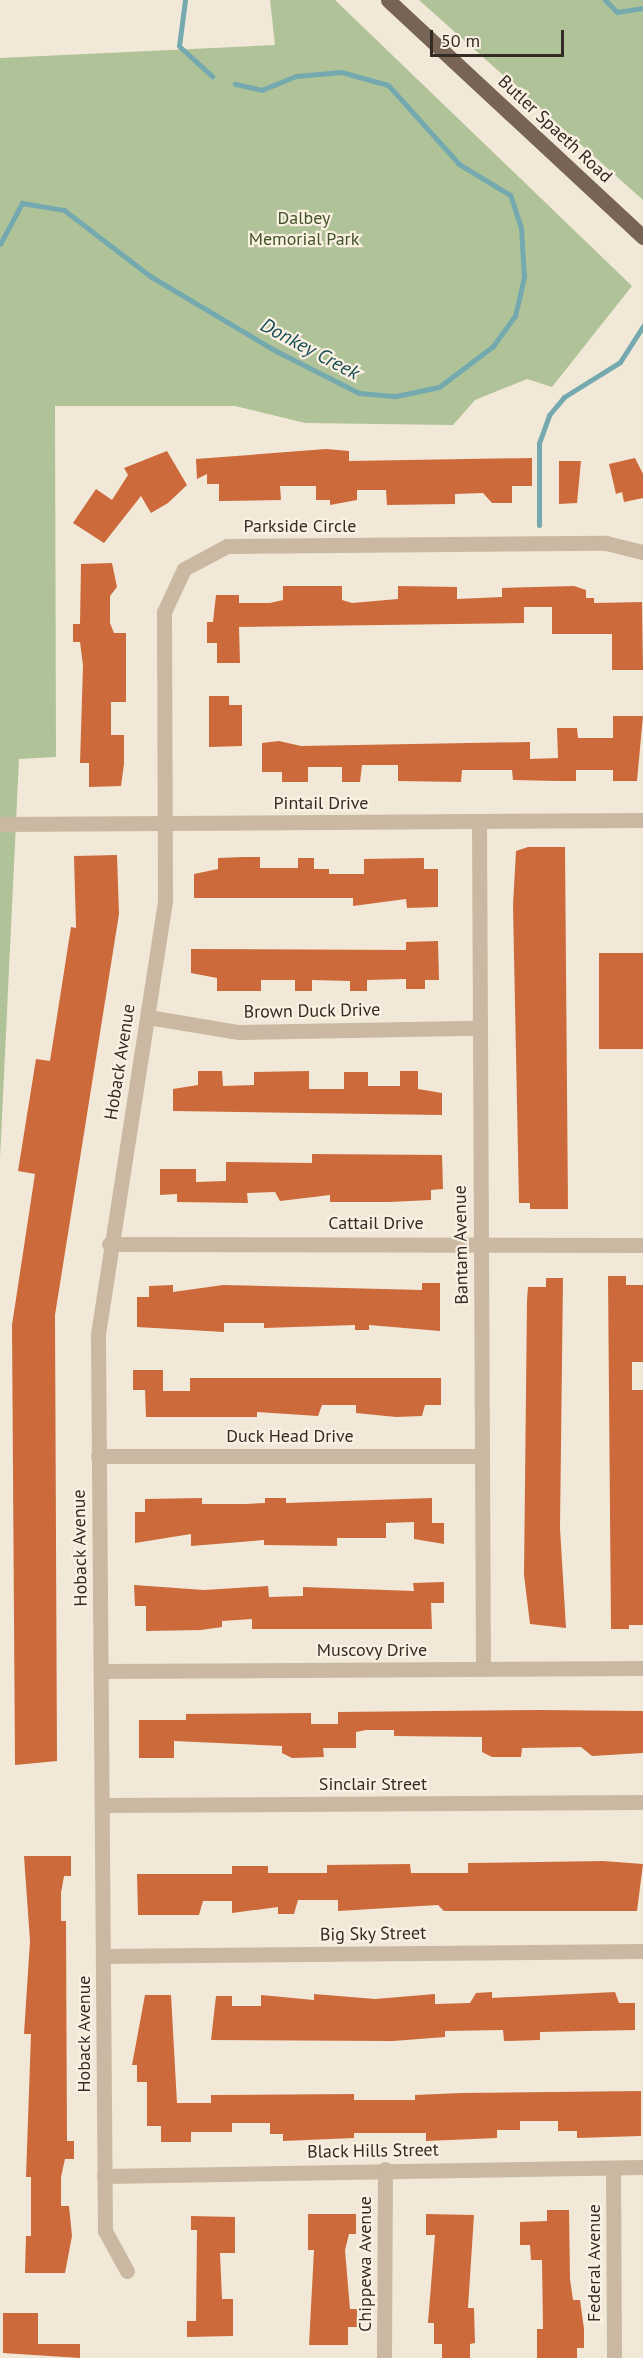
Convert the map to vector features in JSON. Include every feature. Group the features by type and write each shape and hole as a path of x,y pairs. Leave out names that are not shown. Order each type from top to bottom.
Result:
{"main road":[{"name":"Butler Spaeth Road","path":"388,0 643,237"}],"street":[{"name":"Parkside Circle","path":"165,824 164,612 184,569 227,546 606,543 643,552"},
{"name":"Pintail Drive","path":"0,824 643,820"},
{"name":"Bantam Avenue","path":"479,821 477,1028 481,1241 483,1669"},
{"name":"Hoback Avenue","path":"127,2271 105,2230 98,1334 109,1244 148,1017 165,899 165,824"},
{"name":"Brown Duck Drive","path":"148,1017 239,1032 477,1028"},
{"name":"Cattail Drive","path":"109,1244 481,1241 643,1245"},
{"name":"Duck Head Drive","path":"99,1456 481,1456"},
{"name":"Muscovy Drive","path":"101,1671 643,1668"},
{"name":"Sinclair Street","path":"103,1805 643,1802"},
{"name":"Big Sky Street","path":"103,1956 643,1951"},
{"name":"Black Hills Street","path":"104,2176 385,2169 643,2167"},
{"name":"Federal Avenue","path":"613,2168 614,2358"},
{"name":"Chippewa Avenue","path":"384,2358 385,2169"}],"green space":[{"name":"Dalbey Memorial Park","path":"270,0 335,0 632,286 552,387 527,379 475,400 453,425 305,423 235,406 55,406 56,757 19,759 0,1159 0,58 275,45"},
{"path":"419,0 643,0 643,200"}],"building":[{"path":"326,449 349,451 349,461 532,458 532,486 512,486 512,503 492,503 483,493 455,494 455,504 387,505 386,490 357,490 357,500 330,505 330,500 316,500 316,486 280,486 281,500 219,501 219,484 207,484 207,474 197,479 196,459"},
{"path":"167,451 187,485 168,503 151,513 141,496 104,543 73,523 96,489 112,500 128,475 124,468"},
{"path":"635,458 643,474 643,498 624,502 622,492 616,494 609,464"},
{"path":"559,461 581,461 577,503 559,504"},
{"path":"112,563 117,587 110,596 110,623 114,633 126,633 126,702 111,702 111,735 124,735 124,764 121,786 89,787 89,763 80,763 83,665 80,642 73,642 73,624 80,624 81,564"},
{"path":"283,586 342,586 342,600 352,603 398,599 398,586 457,587 457,599 502,597 502,588 574,586 586,590 586,598 594,598 594,603 642,602 643,670 612,670 612,634 552,634 552,607 524,607 524,623 239,627 240,663 217,663 217,643 207,643 207,622 213,622 216,595 239,595 239,603 270,603 283,600"},
{"path":"209,696 229,696 229,705 242,705 242,746 209,747"},
{"path":"613,716 643,716 637,781 613,781 613,770 576,770 576,781 557,781 513,780 512,770 462,770 461,782 398,781 398,765 362,765 360,782 342,782 342,767 308,767 308,782 282,782 282,772 262,772 262,743 279,741 301,746 530,742 530,759 558,758 557,728 577,728 578,738 613,738"},
{"path":"528,847 565,847 568,1209 530,1209 530,1203 519,1203 513,905 516,851"},
{"path":"117,855 119,914 55,1315 57,1761 15,1765 12,1325 35,1174 18,1171 36,1059 50,1061 71,927 76,928 74,856"},
{"path":"260,857 260,868 298,868 298,858 314,858 314,869 329,869 329,874 364,874 364,859 424,858 424,869 438,869 438,907 407,908 406,899 353,906 353,898 194,898 194,874 218,869 218,858"},
{"path":"438,941 439,980 425,980 425,989 406,989 406,979 367,980 367,991 350,991 350,981 312,980 312,991 295,991 295,980 261,980 261,991 217,991 217,978 191,973 191,949 406,950 406,942"},
{"path":"599,953 643,953 643,1049 599,1049"},
{"path":"198,1071 222,1071 223,1086 254,1085 254,1072 309,1071 309,1089 344,1089 344,1072 368,1072 368,1086 400,1086 400,1071 418,1071 418,1089 442,1093 442,1115 173,1111 173,1089 198,1085"},
{"path":"312,1154 442,1155 443,1189 431,1190 431,1200 389,1202 330,1202 330,1195 280,1201 275,1192 247,1193 248,1203 177,1202 177,1194 160,1195 160,1169 196,1169 196,1182 226,1181 226,1162 312,1163"},
{"path":"608,1276 626,1276 626,1285 643,1285 643,1362 632,1362 632,1390 643,1390 643,1625 629,1625 629,1629 611,1629"},
{"path":"546,1278 563,1278 560,1528 566,1628 530,1624 524,1575 527,1300 528,1287 546,1287"},
{"path":"422,1283 440,1283 440,1331 369,1325 369,1330 355,1330 355,1325 264,1328 264,1323 224,1323 224,1332 137,1327 137,1297 149,1297 149,1286 173,1285 173,1292 223,1285 422,1290"},
{"path":"133,1370 163,1370 163,1391 190,1391 190,1378 441,1378 441,1405 425,1405 422,1416 396,1417 356,1413 356,1405 322,1405 318,1416 257,1412 257,1417 146,1417 145,1390 133,1390"},
{"path":"202,1498 202,1504 246,1504 265,1503 265,1498 286,1498 286,1503 432,1498 432,1523 444,1523 444,1544 414,1539 414,1522 386,1523 386,1538 337,1538 337,1546 264,1545 264,1540 191,1546 191,1534 135,1543 135,1512 145,1512 145,1499"},
{"path":"444,1582 444,1603 431,1603 432,1629 252,1629 252,1619 222,1621 222,1627 201,1630 146,1631 146,1606 135,1606 134,1585 204,1590 268,1586 269,1597 303,1596 303,1587 414,1591 413,1583"},
{"path":"643,1711 643,1753 592,1756 581,1747 522,1748 521,1757 492,1757 482,1752 482,1737 394,1736 394,1730 366,1730 356,1732 356,1748 323,1748 324,1757 292,1758 282,1753 282,1746 174,1741 174,1758 139,1758 139,1720 186,1720 186,1714 311,1713 311,1724 338,1724 338,1712"},
{"path":"24,1856 71,1856 71,1876 64,1876 61,1893 61,1921 66,1921 67,2141 74,2141 74,2159 65,2159 61,2177 61,2206 69,2206 72,2236 65,2273 25,2273 26,2236 31,2236 31,2177 26,2177 31,2034 24,2034 30,1941"},
{"path":"603,1861 643,1864 637,1911 444,1911 438,1905 338,1911 338,1900 298,1900 294,1914 278,1914 278,1907 232,1913 232,1901 203,1901 199,1915 138,1915 137,1874 232,1874 232,1866 268,1866 268,1873 327,1873 327,1865 410,1864 411,1873 468,1873 468,1863"},
{"path":"492,1992 492,1998 615,1992 619,2003 635,2003 635,2030 540,2032 540,2040 504,2041 503,2030 445,2031 445,2037 393,2041 211,2040 216,1996 232,1996 232,2006 261,2006 261,1995 314,2000 314,1994 375,1999 435,1994 435,2004 470,2003 476,1993"},
{"path":"145,1995 171,1995 177,2103 211,2103 211,2095 354,2094 354,2100 415,2100 415,2095 461,2093 641,2091 641,2136 577,2138 577,2131 558,2131 558,2121 520,2121 520,2130 497,2130 497,2138 426,2141 426,2133 354,2133 354,2138 283,2141 283,2134 270,2134 270,2123 232,2123 232,2132 191,2132 191,2142 161,2142 161,2126 147,2126 147,2082 137,2082 137,2065 132,2065"},
{"path":"547,2210 569,2210 570,2279 573,2300 580,2300 584,2329 584,2348 577,2348 577,2358 537,2358 537,2329 543,2329 542,2260 531,2260 530,2245 520,2245 520,2222 547,2221"},
{"path":"308,2214 356,2214 356,2234 349,2234 345,2250 350,2309 357,2309 357,2327 348,2327 348,2345 309,2345 314,2250 308,2250"},
{"path":"426,2214 474,2215 468,2308 474,2308 475,2343 470,2344 470,2358 442,2358 442,2344 434,2344 434,2323 428,2323 435,2235 426,2235"},
{"path":"191,2216 235,2217 235,2253 220,2253 222,2299 233,2299 233,2336 187,2337 187,2321 196,2321 197,2230 191,2230"},
{"path":"3,2313 38,2313 38,2344 80,2344 80,2358 3,2353"}],"waterway":[{"name":"Donkey Creek","path":"185,0 179,46 212,76"},
{"name":"Donkey Creek","path":"605,0 617,12 643,8"},
{"name":"Donkey Creek","path":"0,244 22,203 64,210 150,276 276,351 359,393 396,396 439,387 493,346 515,316 524,277 521,228 510,195 459,164 388,85 341,72 296,76 262,90 235,84"},
{"path":"539,525 539,443 549,415 564,397 620,362 643,326"}]}
